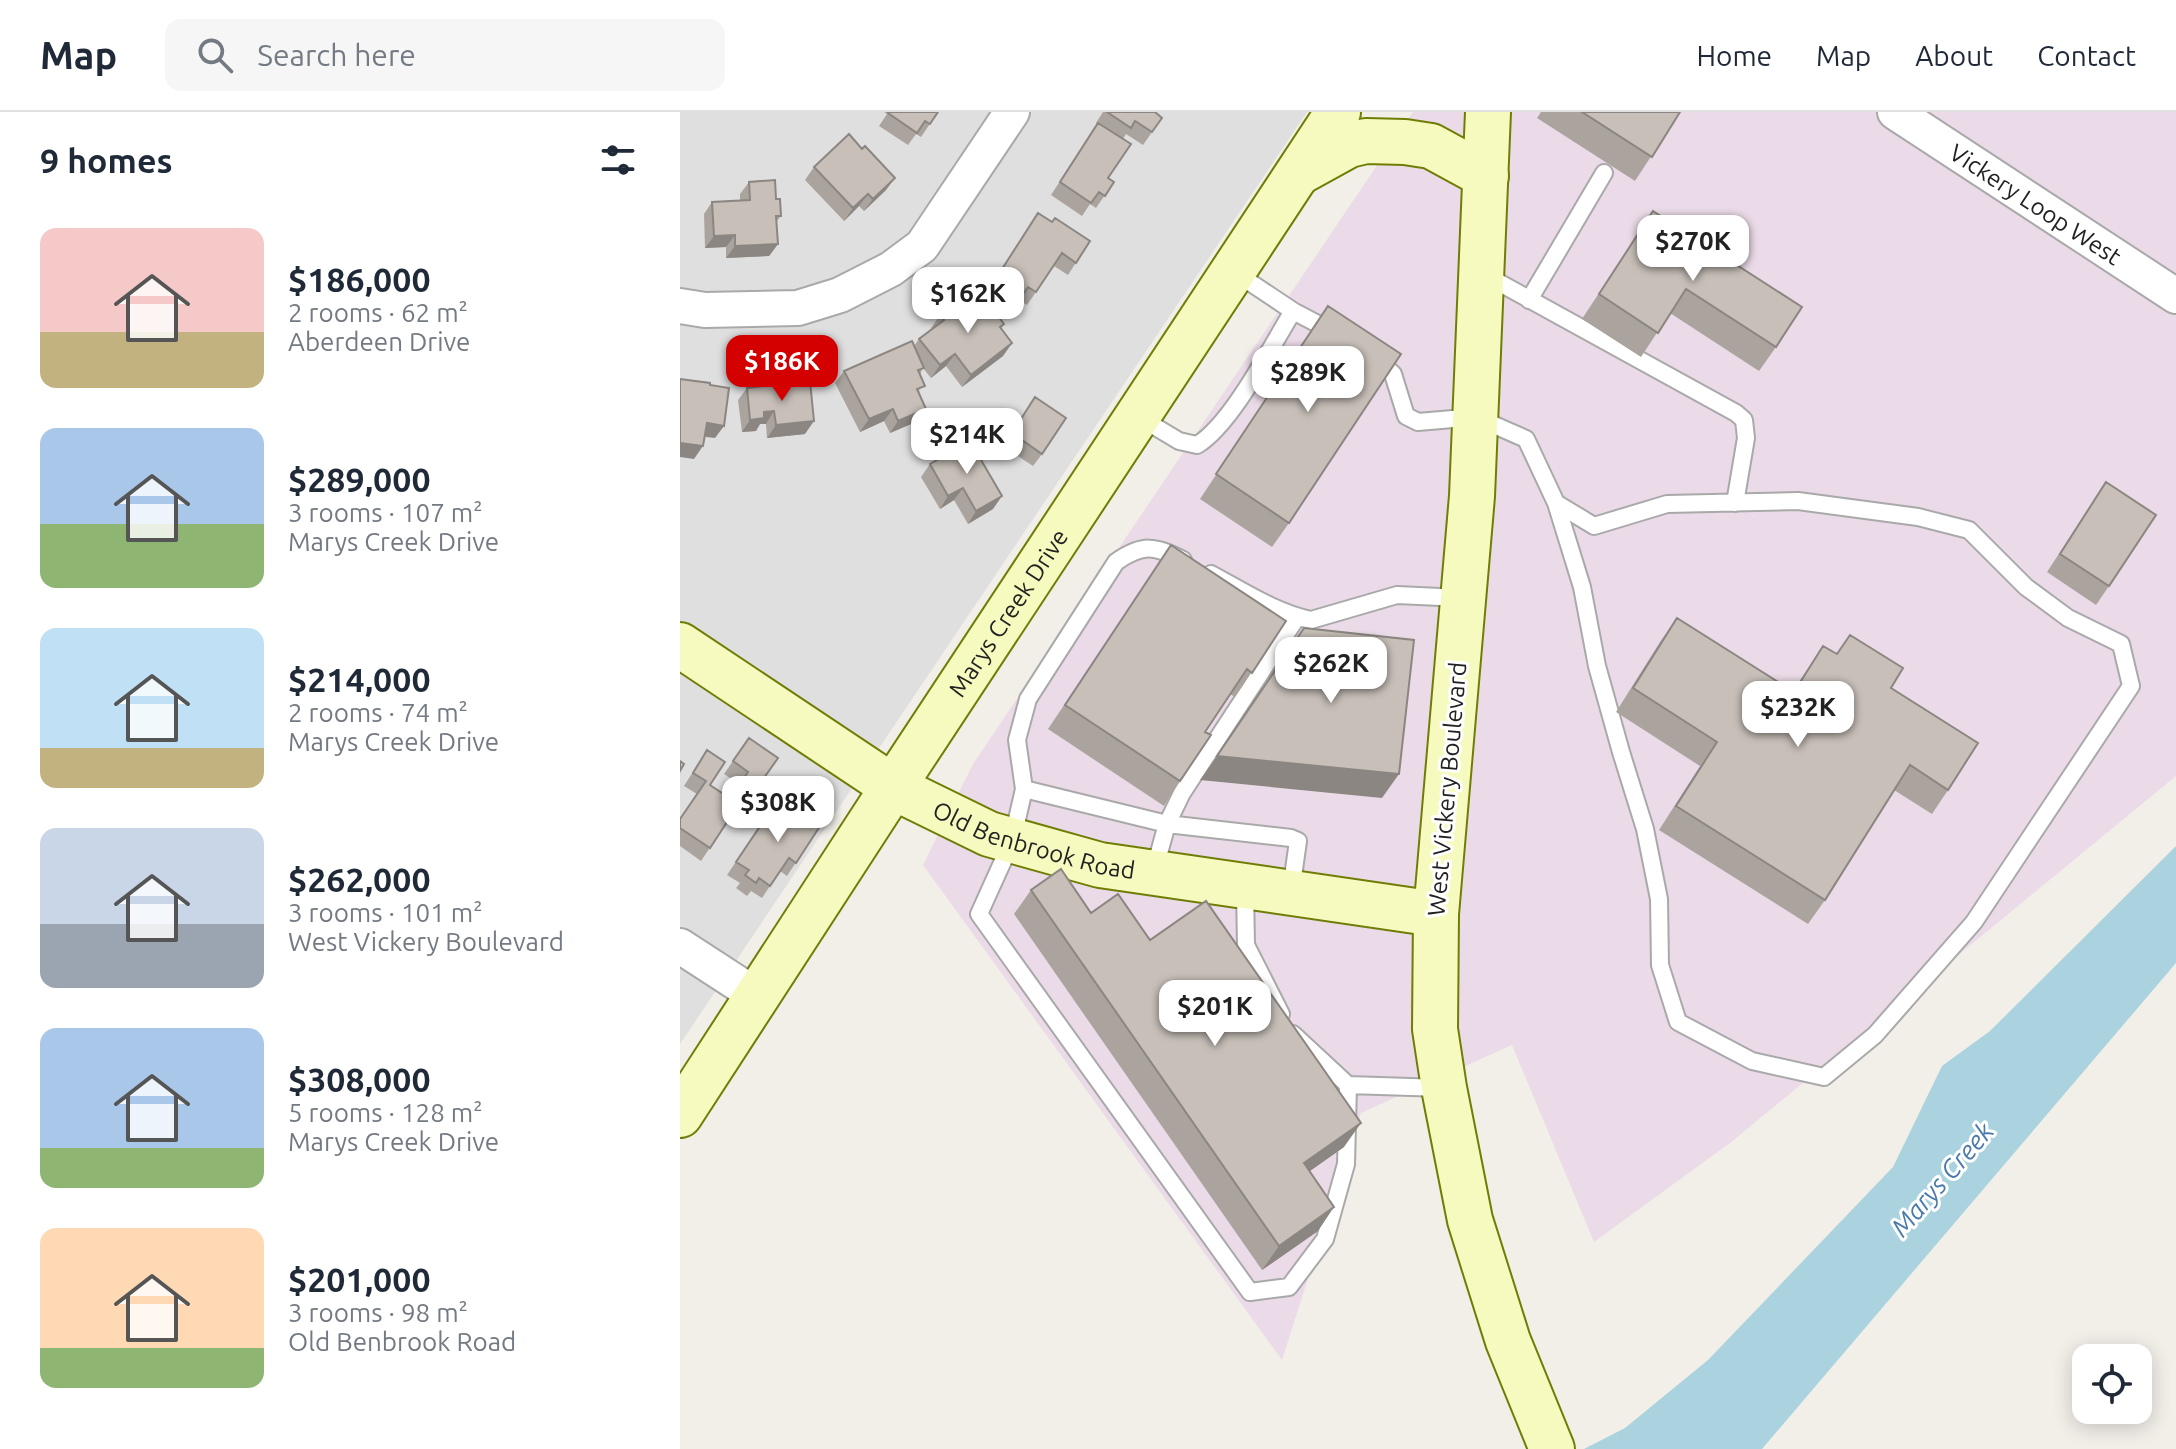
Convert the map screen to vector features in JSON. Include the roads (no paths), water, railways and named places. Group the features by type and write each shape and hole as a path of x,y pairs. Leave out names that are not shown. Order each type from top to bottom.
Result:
{"street":[{"path":"680,306 705,310 798,308 840,295 891,269 922,246 1012,112"},
{"name":"Marys Creek Drive","path":"680,1115 1338,112"},
{"name":"West Vickery Boulevard","path":"1488,112 1476,417 1436,914 1435,1029 1470,1220 1508,1341 1552,1449"},
{"name":"Vickery Loop West","path":"1895,112 2176,296"},
{"path":"1298,173 1349,145 1366,141 1431,146 1486,176"},
{"name":"Old Benbrook Road","path":"680,645 893,787 989,834 1100,865 1436,914"},
{"path":"680,946 757,996"}],"lane":[{"path":"1529,300 1604,173"},
{"path":"1233,271 1293,311 1377,359 1393,374 1406,416 1418,422 1476,417 1526,439 1556,503 1582,587 1597,666 1645,829 1659,899 1660,965 1678,1022 1752,1061 1824,1077 1875,1035 1974,922 2131,686 2121,644 2068,618 2036,595 1969,530 1918,517 1798,501 1667,504 1594,526 1556,503"},
{"path":"1482,273 1744,420 1746,438 1735,503"},
{"path":"1138,416 1179,441 1197,445 1211,437 1225,420 1293,311"},
{"path":"1348,1085 1346,1164 1325,1239 1289,1287 1250,1292 979,914 1012,841 1024,789 1017,740 1028,699 1116,562 1131,551 1145,548 1163,550 1297,617 1311,620 1397,595 1463,598"},
{"path":"1154,873 1167,824 1182,793 1297,617"},
{"path":"1024,789 1167,824 1291,838 1298,841 1291,893"},
{"path":"1245,886 1246,945 1290,1032 1348,1085 1444,1088"}],"water":[{"name":"Marys Creek","path":"2176,846 2176,963 1762,1449 1584,1449 1625,1428 1708,1360 1893,1167 1942,1066 1990,1031"}]}
